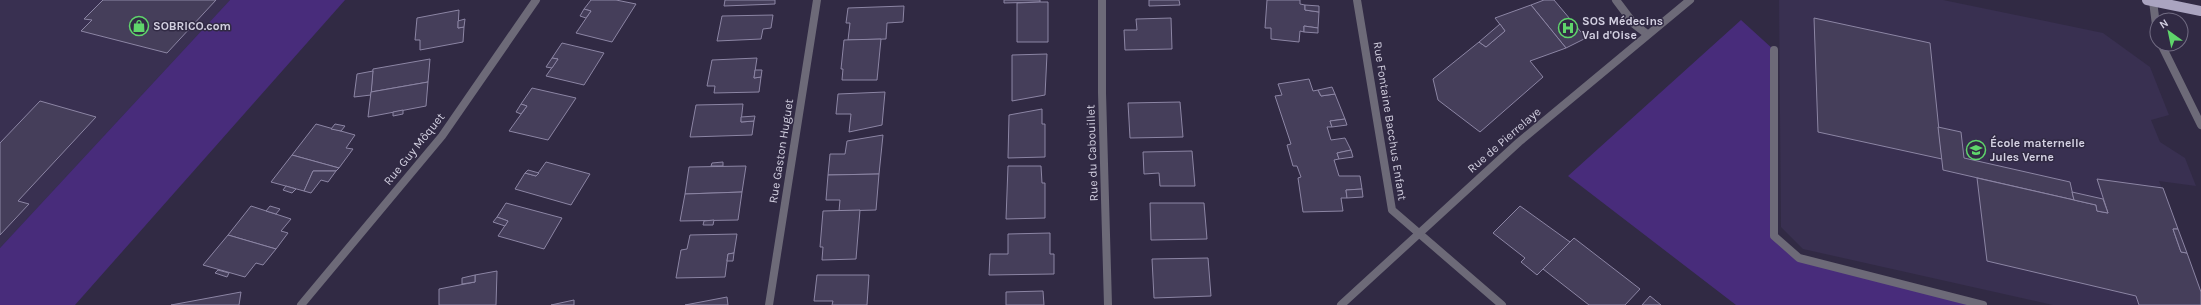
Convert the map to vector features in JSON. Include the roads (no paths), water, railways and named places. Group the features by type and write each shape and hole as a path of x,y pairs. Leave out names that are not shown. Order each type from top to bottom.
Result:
{"main road":[{"path":"2150,1 2201,11"}],"street":[{"name":"Rue Guy Môquet","path":"301,305 442,136 536,0"},
{"name":"Rue Gaston Huguet","path":"769,305 816,0"},
{"name":"Rue du Cabouillet","path":"1102,0 1102,93 1108,305"},
{"name":"Rue Fontaine Bacchus Enfant","path":"1358,0 1392,210 1502,305"},
{"path":"1616,0 1634,24 1646,34"},
{"name":"Rue de Pierrelaye","path":"1341,305 1519,142 1646,34 1690,0"},
{"path":"2150,1 2152,12"},
{"path":"1774,50 1774,236 1799,258 1983,305"},
{"path":"2165,52 2201,125"}],"place":[{"name":"SOBRICO.com","path":"139,26"},
{"name":"SOS Médecins Val d'Oise","path":"1568,28"},
{"name":"École maternelle Jules Verne","path":"1976,150"}]}
